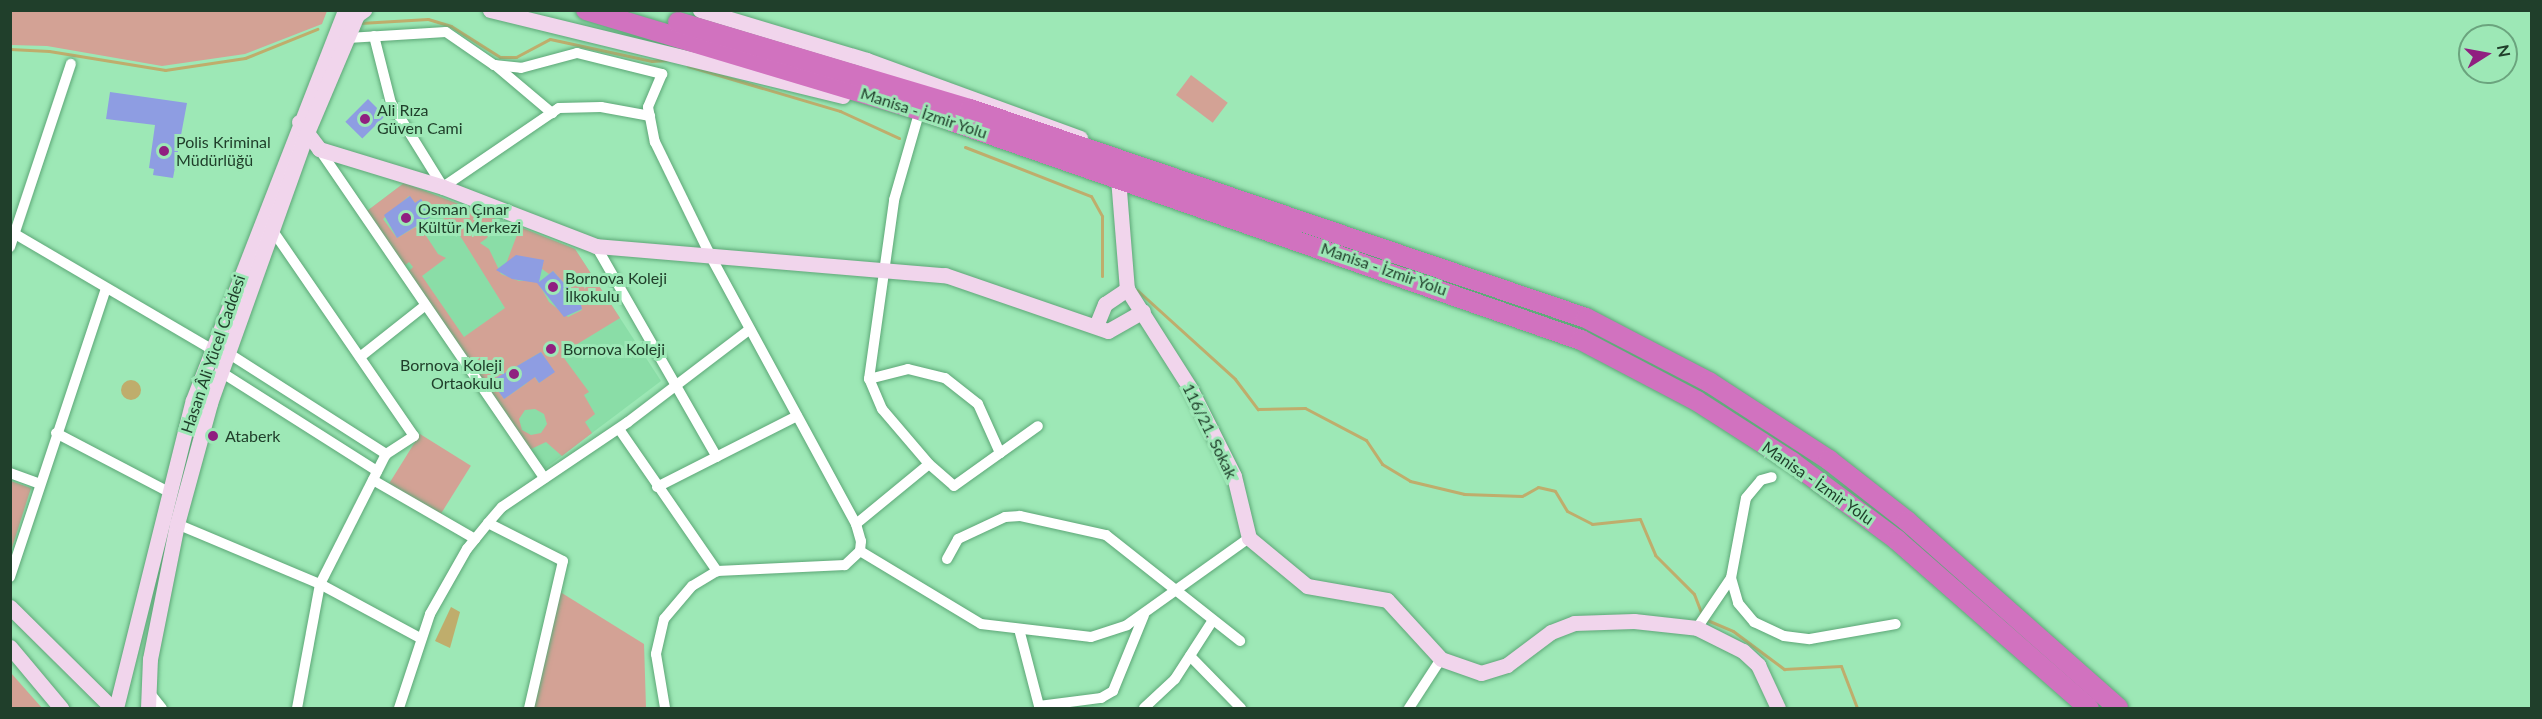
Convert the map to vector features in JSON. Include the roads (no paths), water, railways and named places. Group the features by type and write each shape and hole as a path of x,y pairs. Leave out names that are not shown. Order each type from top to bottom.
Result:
{"highway":[{"name":"Manisa - İzmir Yolu","path":"586,10 1122,169 1586,318 1699,377 1829,460 1907,521 2118,708"},
{"name":"Manisa - İzmir Yolu","path":"634,10 912,90 1581,340 1632,364 1792,462 1855,507 1958,591 2090,708"}],"main road":[{"name":"Hasan Âli Yücel Caddesi","path":"148,708 150,659 177,524 221,372 273,231 303,129 345,10"},
{"name":"Hasan Âli Yücel Caddesi","path":"116,708 169,492 211,349 303,129 363,10"},
{"path":"490,10 819,90 916,109"},
{"path":"700,10 867,60 1063,130 1122,169 1127,289 1105,304 1096,326"},
{"path":"303,129 319,149 443,187 596,246 884,273 945,275 1107,331 1143,311"},
{"name":"116/21. Sokak","path":"1127,289 1190,388 1234,476 1249,538"},
{"path":"1249,538 1307,586 1387,600 1441,659 1481,672 1507,665 1551,632 1600,619 1697,628 1743,651 1758,665 1778,708"},
{"path":"10,607 112,708"},
{"path":"10,647 61,708"}],"street":[{"path":"348,38 446,32 494,65 552,113"},
{"path":"374,36 391,103 443,187 559,108 601,107 650,116"},
{"path":"494,65 521,68 577,53 662,74 648,107 655,142 711,257 856,524 860,551 853,562 838,566 717,571 692,586 664,619 656,657 665,708"},
{"path":"10,247 13,232 71,64"},
{"path":"916,109 894,200 869,379 882,409 929,464 954,486 1038,426"},
{"path":"319,149 423,307 544,478"},
{"path":"273,231 414,436 386,454 320,584 297,708"},
{"path":"13,232 211,349"},
{"path":"596,246 717,457"},
{"path":"10,577 39,483 106,289"},
{"path":"360,357 423,307"},
{"path":"399,708 420,638 475,539 502,507 619,429 750,329"},
{"path":"228,353 386,454"},
{"path":"869,379 908,369 945,378 978,404 1000,453"},
{"path":"221,372 475,539"},
{"path":"657,487 797,416"},
{"path":"619,429 717,571"},
{"path":"56,433 169,492"},
{"path":"856,524 929,464"},
{"path":"10,473 39,483"},
{"path":"1697,628 1731,578 1746,498 1761,480 1773,477"},
{"path":"947,559 958,539 1005,517 1020,516 1106,535 1178,594 1240,640"},
{"path":"488,523 563,561 529,708"},
{"path":"177,524 320,584 420,638"},
{"path":"860,551 981,624 1090,637 1144,615 1178,594 1249,538"},
{"path":"1731,578 1738,603 1754,622 1784,636 1810,639 1896,624"},
{"path":"1018,629 1038,706 1101,698 1113,691 1144,615"},
{"path":"1144,708 1160,697 1213,620"},
{"path":"1190,656 1241,708"},
{"path":"1409,708 1441,659"},
{"path":"148,691 162,708"}],"waterway":[{"path":"360,23 428,19 451,26 500,57 516,57 550,39 652,61 667,60"},
{"path":"10,49 49,51 165,70 245,58 317,29"},
{"path":"688,66 840,111 899,138"},
{"path":"965,147 1091,196 1102,216 1102,276"},
{"path":"1137,290 1235,379 1258,409 1305,408 1366,440 1382,464 1410,481 1464,494 1522,496 1538,487 1555,491 1567,511 1592,524 1640,519 1655,555 1694,594 1702,615"},
{"path":"1707,620 1733,631 1784,669 1841,666 1857,708"}],"place":[{"name":"Ali Rıza Güven Cami","path":"365,119"},
{"name":"Polis Kriminal Müdürlüğü","path":"164,151"},
{"name":"Osman Çınar Kültür Merkezi","path":"406,218"},
{"name":"Bornova Koleji İlkokulu","path":"553,287"},
{"name":"Bornova Koleji","path":"551,349"},
{"name":"Bornova Koleji Ortaokulu","path":"514,374"},
{"name":"Ataberk","path":"213,436"}]}
